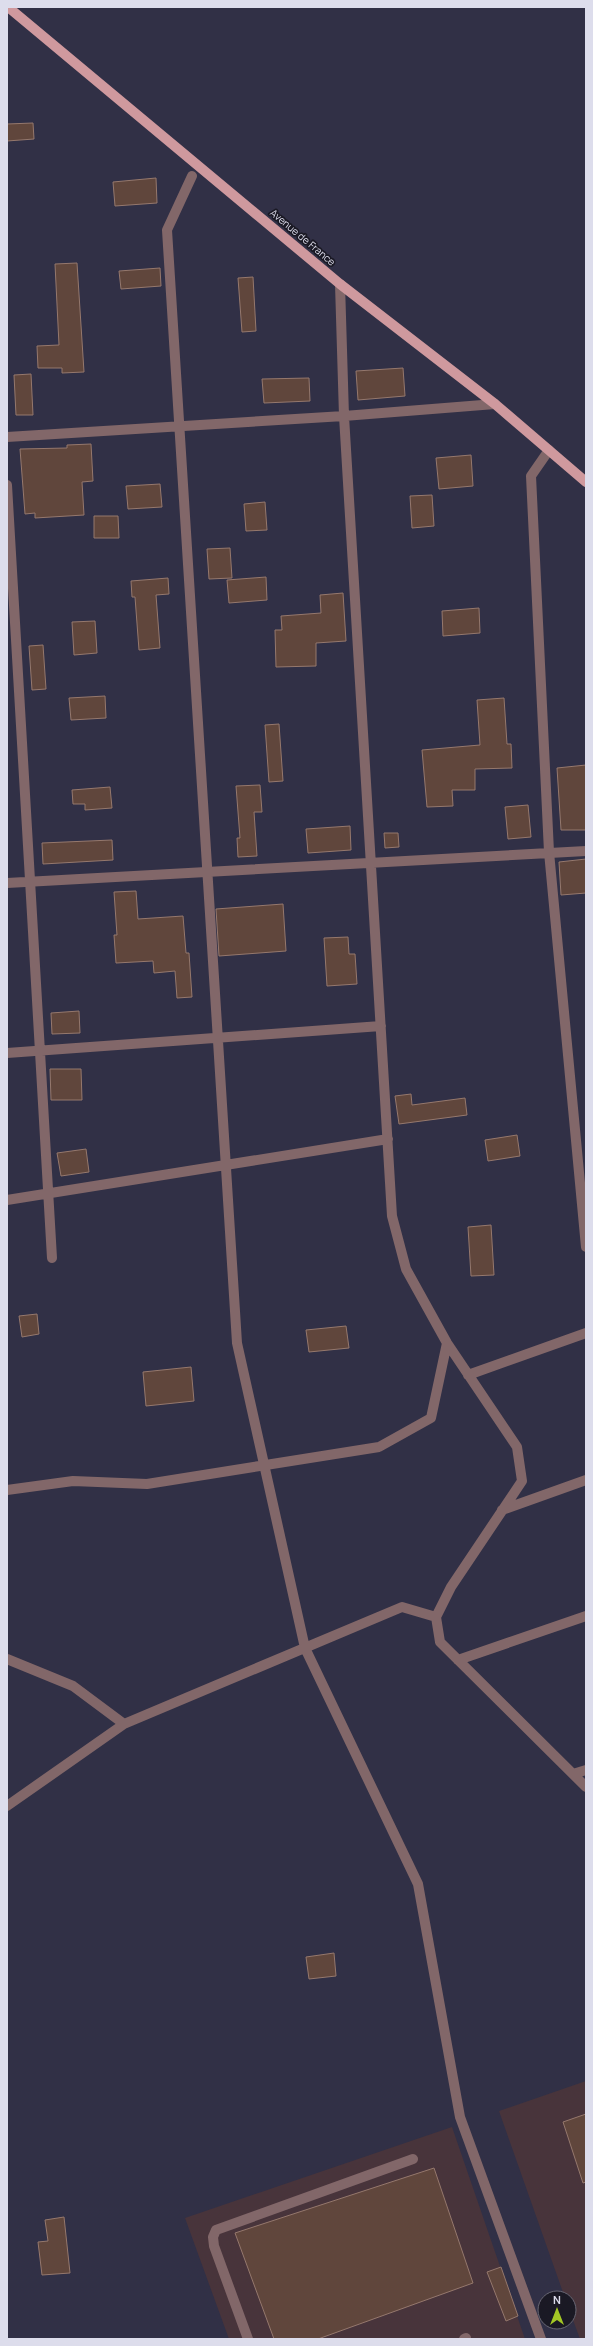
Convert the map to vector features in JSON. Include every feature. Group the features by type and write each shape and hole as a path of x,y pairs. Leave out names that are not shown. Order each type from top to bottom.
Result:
{"main road":[{"name":"Avenue de France","path":"8,7 340,284 495,404 586,482"}],"street":[{"path":"192,176 167,230 237,1343 263,1466 305,1648 418,1884 460,2117 541,2339"},
{"path":"340,284 344,416 372,862 392,1216 406,1269 447,1343 517,1448 522,1481 451,1587 436,1617 440,1642 586,1787"},
{"path":"7,437 179,425 344,416 495,404"},
{"path":"549,450 531,476 549,852 586,1247"},
{"path":"7,485 52,1258"},
{"path":"7,883 586,851"},
{"path":"7,1053 381,1026"},
{"path":"7,1200 388,1139"},
{"path":"468,1375 586,1333"},
{"path":"7,1490 73,1481 147,1484 379,1448 431,1418 447,1343"},
{"path":"502,1510 586,1480"},
{"path":"7,1806 124,1724 402,1607 436,1617"},
{"path":"458,1660 586,1616"},
{"path":"7,1659 73,1686 124,1724"},
{"path":"573,1774 586,1770"},
{"path":"248,2339 214,2246 213,2237 216,2230 413,2159"}],"shaded area":[{"path":"586,2081 586,2339 580,2339 577,2330 577,2290 562,2290 499,2111"},
{"path":"452,2127 525,2339 229,2339 185,2218"}],"building":[{"path":"33,123 34,139 7,141 7,124"},
{"path":"156,178 157,203 115,206 113,182"},
{"path":"77,263 84,372 62,373 62,368 38,368 37,346 59,345 55,264"},
{"path":"160,268 161,286 121,289 119,271"},
{"path":"253,277 256,331 242,332 238,278"},
{"path":"403,368 405,396 358,400 356,371"},
{"path":"31,374 33,415 16,415 14,375"},
{"path":"309,378 310,401 264,403 262,379"},
{"path":"91,444 93,481 82,482 84,515 35,518 35,513 25,514 20,449 67,448 67,445"},
{"path":"471,455 473,486 439,489 436,458"},
{"path":"160,484 162,507 128,509 126,486"},
{"path":"432,495 434,526 412,528 410,496"},
{"path":"265,502 267,530 246,531 244,504"},
{"path":"94,516 118,516 119,538 94,538"},
{"path":"230,548 232,578 209,579 207,549"},
{"path":"266,577 267,600 229,603 227,580"},
{"path":"168,578 169,594 156,595 160,648 139,650 135,597 132,597 131,581"},
{"path":"343,593 346,641 316,643 316,666 276,667 275,630 282,630 281,616 321,613 320,595"},
{"path":"479,608 480,633 443,636 442,611"},
{"path":"95,621 97,653 74,655 72,622"},
{"path":"43,645 46,689 32,690 29,646"},
{"path":"105,696 106,718 71,720 69,698"},
{"path":"504,698 507,744 511,744 512,768 475,769 475,790 452,790 453,806 427,807 422,750 480,745 477,700"},
{"path":"279,724 283,781 269,782 265,725"},
{"path":"586,765 586,830 561,830 557,768"},
{"path":"260,785 262,812 254,812 257,856 238,857 237,838 240,838 236,786"},
{"path":"110,787 112,808 85,810 85,804 73,804 72,790"},
{"path":"528,805 531,837 508,839 505,807"},
{"path":"350,826 351,850 308,853 306,829"},
{"path":"384,833 398,833 399,847 385,848"},
{"path":"112,840 113,860 43,864 42,843"},
{"path":"586,859 586,893 561,895 559,862"},
{"path":"136,891 138,919 183,916 186,953 189,953 192,997 177,998 175,971 154,973 153,961 116,963 114,935 117,935 114,892"},
{"path":"283,904 286,951 219,956 216,909"},
{"path":"348,937 349,954 355,954 357,984 327,986 324,938"},
{"path":"79,1011 80,1033 52,1034 51,1013"},
{"path":"50,1069 81,1069 82,1100 51,1100"},
{"path":"411,1094 412,1105 465,1098 467,1115 399,1124 395,1096"},
{"path":"517,1135 520,1156 488,1161 485,1140"},
{"path":"86,1149 89,1172 61,1176 57,1153"},
{"path":"491,1225 494,1275 471,1276 468,1227"},
{"path":"37,1314 39,1334 22,1337 19,1316"},
{"path":"346,1326 349,1348 309,1352 306,1330"},
{"path":"191,1367 194,1401 146,1406 143,1372"},
{"path":"334,1953 336,1976 309,1979 306,1957"},
{"path":"586,2114 586,2182 583,2183 563,2122"},
{"path":"434,2168 473,2283 318,2339 274,2339 235,2233"},
{"path":"64,2217 70,2273 42,2275 38,2242 48,2241 45,2220"},
{"path":"501,2267 518,2316 506,2321 487,2272"}]}
